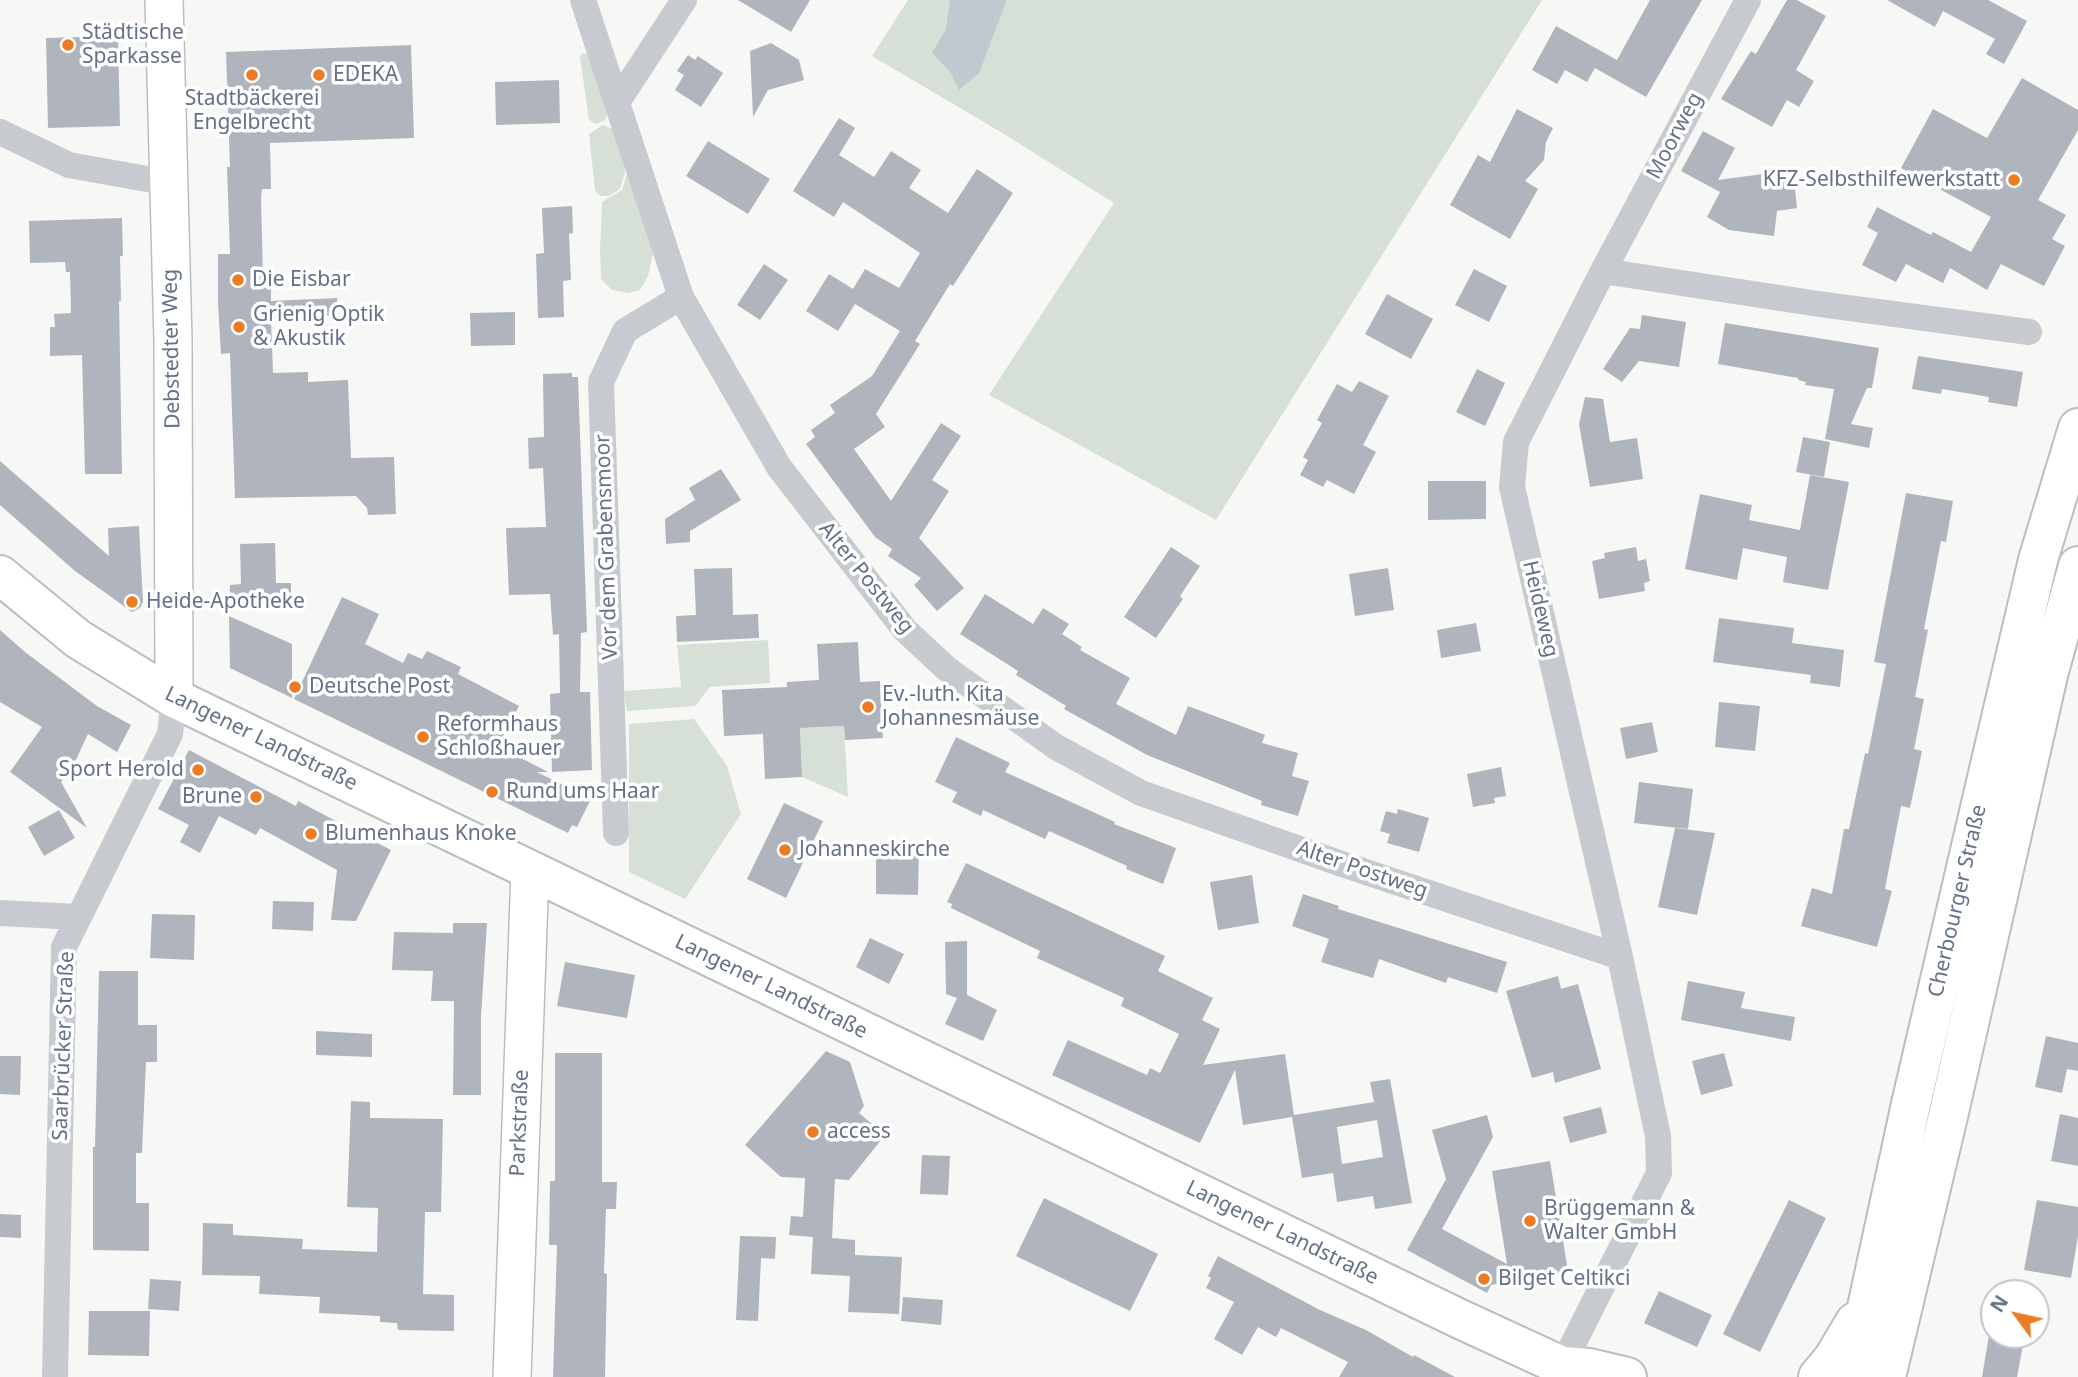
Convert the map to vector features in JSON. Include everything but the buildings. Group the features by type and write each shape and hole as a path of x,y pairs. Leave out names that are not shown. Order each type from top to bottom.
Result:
{"main road":[{"name":"Cherbourger Straße","path":"1852,1377 1911,1104 2038,560 2078,428"},
{"name":"Cherbourger Straße","path":"1886,1377 2048,675 2078,566"},
{"name":"Langener Landstraße","path":"0,575 78,639 174,698 1569,1371 1589,1368 1626,1377"},
{"path":"1818,1377 1833,1359 1872,1293"}],"street":[{"name":"Debstedter Weg","path":"164,0 173,341 174,698"},
{"name":"Alter Postweg","path":"583,0 681,298 779,467 905,630 947,668 1056,747 1141,793 1620,957"},
{"path":"618,102 684,0"},
{"name":"Moorweg","path":"1603,271 1748,0"},
{"path":"0,132 69,164 169,183"},
{"path":"1603,271 2029,332"},
{"name":"Heideweg","path":"1569,1371 1659,1173 1658,1136 1620,957 1512,487 1516,442 1603,271"},
{"name":"Vor dem Grabensmoor","path":"616,833 601,382 625,331 681,298"},
{"name":"Saarbrücker Straße","path":"55,1377 64,947 170,734 174,698"},
{"name":"Parkstraße","path":"512,1377 530,870"},
{"path":"0,913 78,917"}],"shaded area":[{"path":"908,0 1542,0 1216,520 989,395 1114,203 872,56"},
{"path":"950,0 1007,0 979,73 959,90 951,73 932,53 946,29"},
{"path":"583,53 588,54 591,59 607,114 605,120 596,124 589,120 580,57"},
{"path":"603,125 618,131 625,172 620,189 609,196 600,196 595,190 589,134"},
{"path":"627,174 654,250 648,276 640,290 628,293 612,290 601,279 600,251 602,202 622,190"},
{"path":"768,640 770,683 710,687 695,706 627,711 624,691 681,687 677,645"},
{"path":"694,719 727,766 741,814 685,899 629,872 629,724"},
{"path":"800,724 809,728 844,726 848,797 802,777"}],"place":[{"name":"Städtische Sparkasse","path":"68,45"},
{"name":"Stadtbäckerei Engelbrecht","path":"252,75"},
{"name":"EDEKA","path":"319,75"},
{"name":"KFZ-Selbsthilfewerkstatt","path":"2014,180"},
{"name":"Die Eisbar","path":"238,280"},
{"name":"Grienig Optik & Akustik","path":"239,327"},
{"name":"Heide-Apotheke","path":"132,602"},
{"name":"Deutsche Post","path":"295,687"},
{"name":"Ev.-luth. Kita Johannesmäuse","path":"868,707"},
{"name":"Reformhaus Schloßhauer","path":"423,737"},
{"name":"Sport Herold","path":"198,770"},
{"name":"Rund ums Haar","path":"492,792"},
{"name":"Brune","path":"256,797"},
{"name":"Blumenhaus Knoke","path":"311,834"},
{"name":"Johanneskirche","path":"785,850"},
{"name":"access","path":"813,1132"},
{"name":"Brüggemann & Walter GmbH","path":"1530,1221"},
{"name":"Bilget Celtikci","path":"1484,1279"}]}
